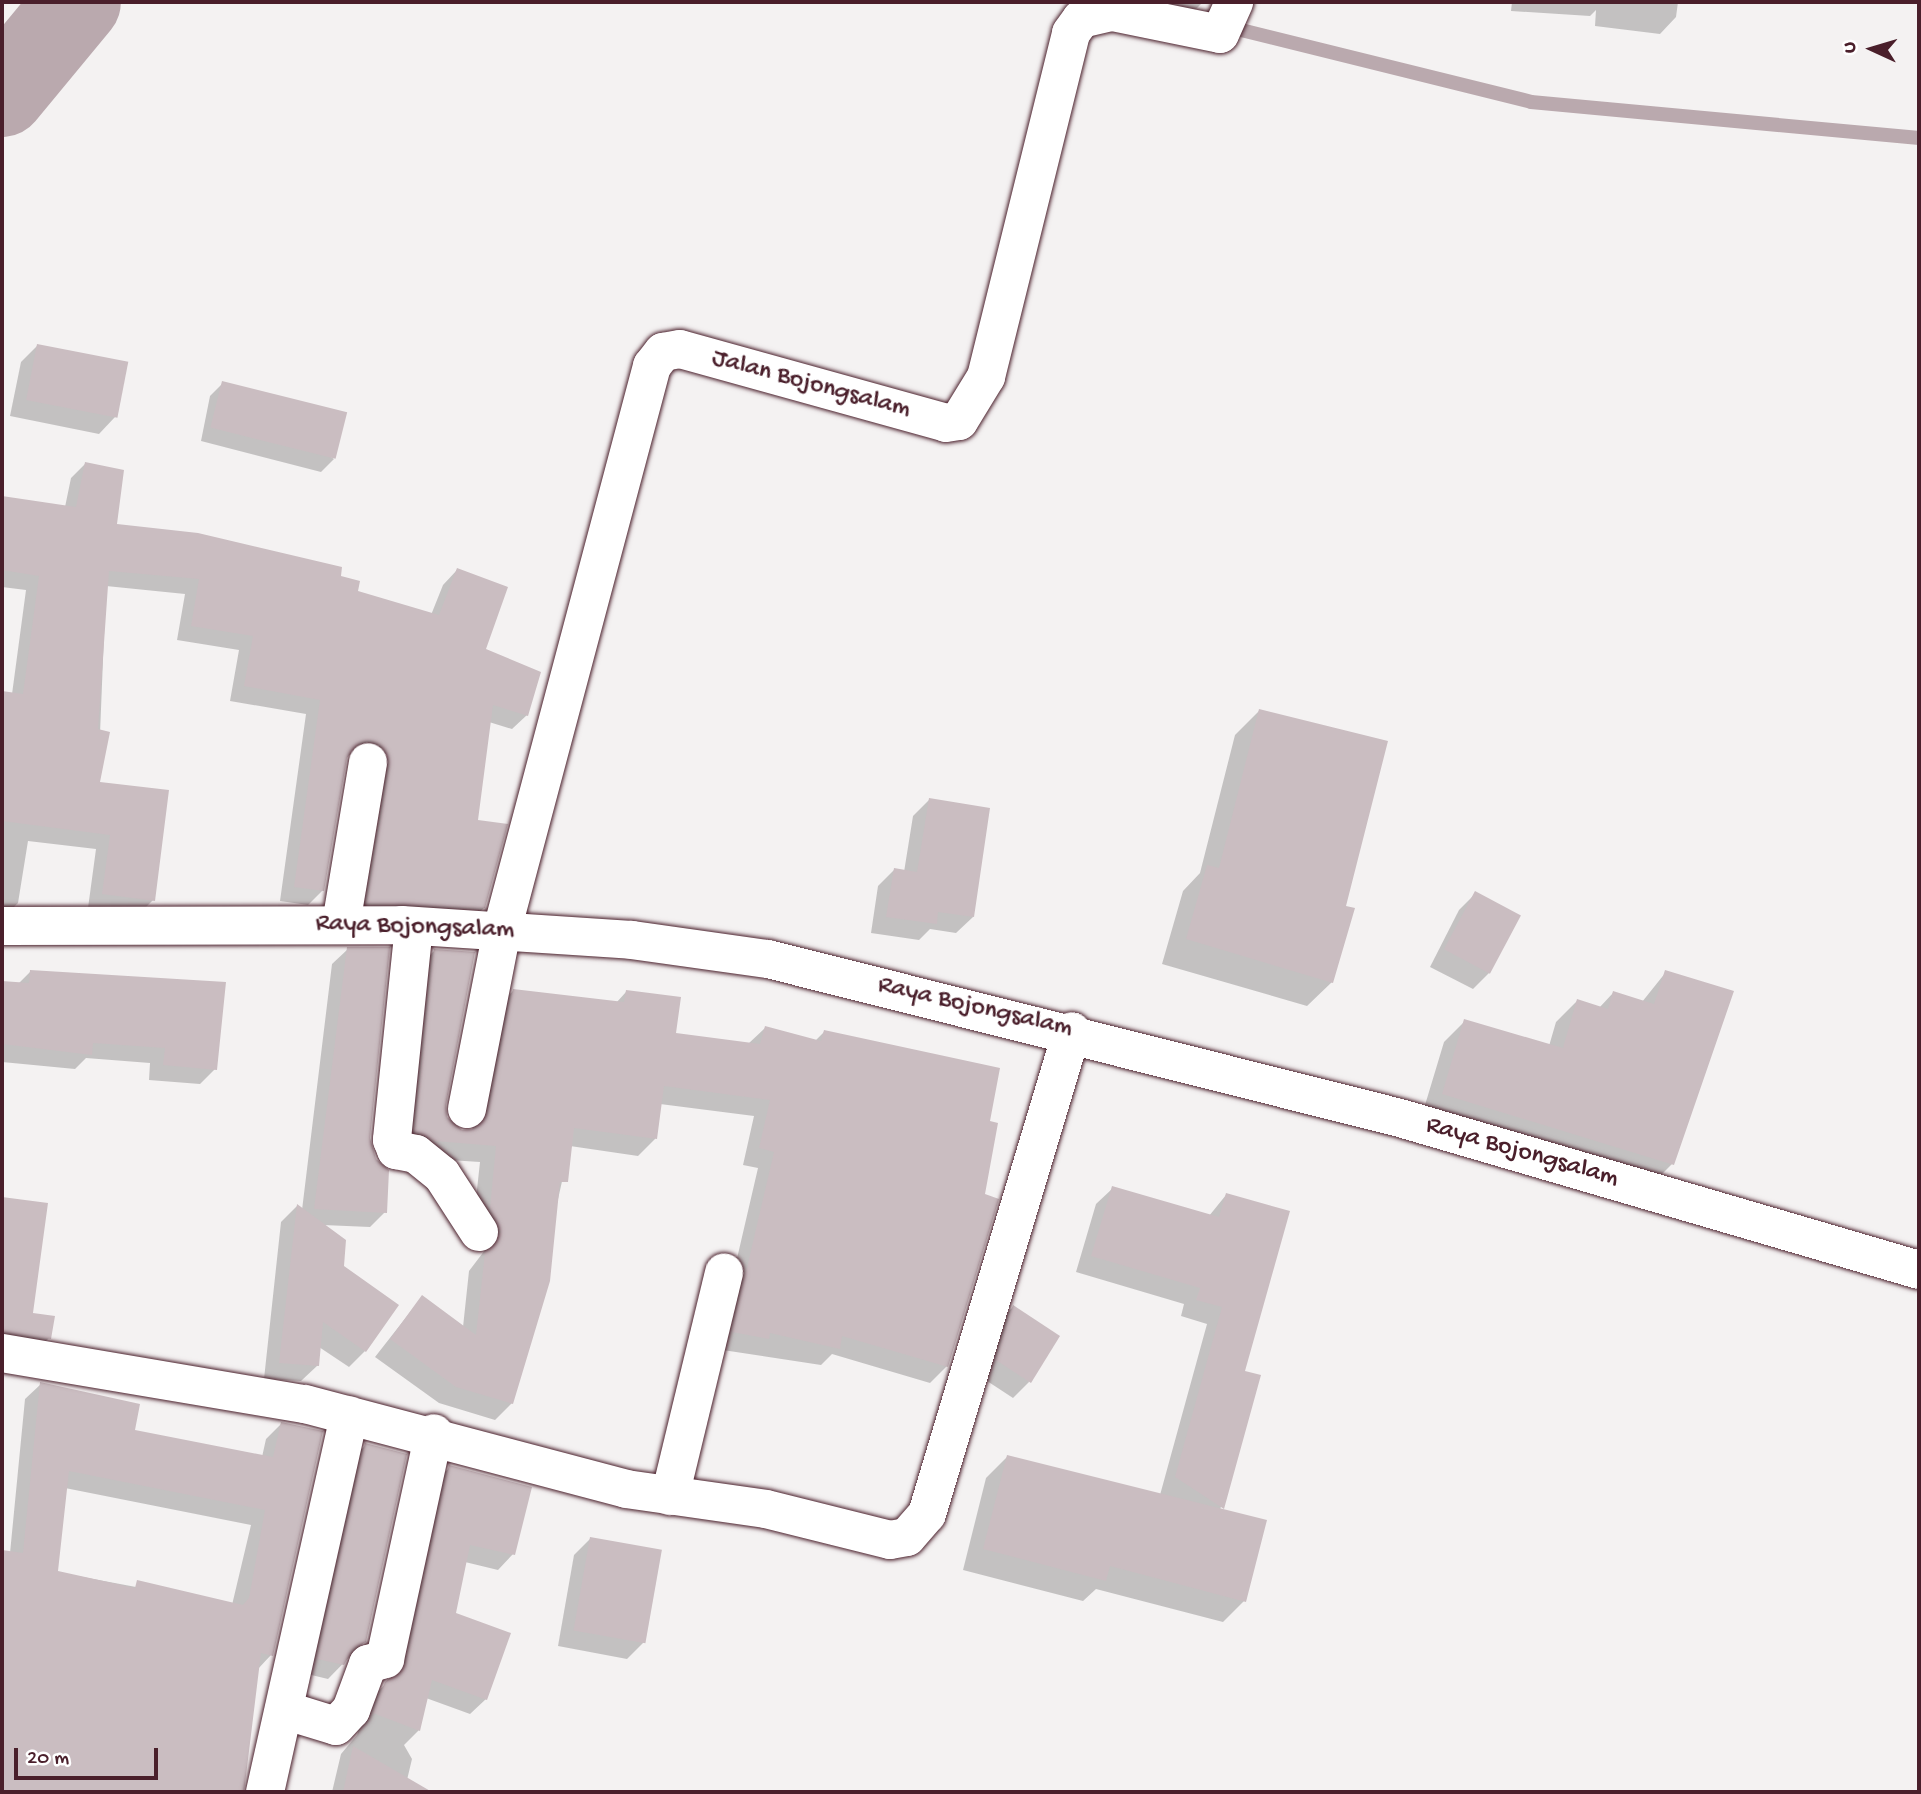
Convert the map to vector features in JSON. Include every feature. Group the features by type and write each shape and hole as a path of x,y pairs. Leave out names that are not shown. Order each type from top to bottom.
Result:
{"street":[{"name":"Jalan Bojongsalam","path":"502,930 652,366 663,352 680,349 946,423 959,421 986,377 1071,33 1081,19 1112,12 1229,13"},
{"path":"341,924 368,762"},
{"name":"Raya Bojongsalam","path":"2,926 414,926 502,930 768,958 1072,1031 1400,1118 1919,1269"},
{"path":"414,926 392,1140 396,1150 416,1154 442,1175 479,1233"},
{"path":"467,1109 502,930"},
{"path":"2,1353 349,1415 434,1433 670,1496 766,1510 890,1540 920,1528 1072,1031"},
{"path":"670,1496 724,1272"},
{"path":"265,1792 349,1415"},
{"path":"284,1710 336,1726 351,1710 368,1664 385,1659 434,1433"}],"building":[{"path":"37,344 128,362 117,418 26,400"},
{"path":"222,381 347,412 336,459 210,428"},
{"path":"85,462 124,470 117,524 198,533 342,567 341,576 360,581 358,591 439,615 457,568 508,587 486,649 541,672 528,716 493,705 478,820 508,824 485,908 367,903 390,766 382,746 371,740 360,742 347,758 324,891 294,887 320,700 244,686 253,636 191,626 199,579 109,571 98,729 110,732 100,782 169,790 155,901 102,894 110,835 2,821 2,691 23,694 39,576 2,570 2,496 76,507"},
{"path":"1259,709 1388,741 1346,906 1355,908 1333,983 1186,939 1207,865 1219,868"},
{"path":"929,798 990,808 974,917 938,912 937,924 886,917 894,868 917,872"},
{"path":"1475,891 1521,915 1490,974 1444,949"},
{"path":"347,947 390,947 370,1138 376,1159 389,1170 387,1213 314,1209"},
{"path":"434,949 475,952 446,1105 447,1117 462,1130 475,1129 488,1114 513,989 624,1002 626,990 681,997 676,1033 760,1044 765,1026 821,1041 824,1030 1000,1068 990,1121 998,1123 985,1194 999,1199 948,1367 842,1336 840,1349 770,1333 769,1339 732,1332 774,1152 759,1148 770,1100 664,1086 657,1139 574,1128 568,1182 560,1182 550,1281 513,1404 456,1387 390,1339 422,1295 476,1335 485,1252 501,1232 490,1208 496,1146 435,1141 415,1131"},
{"path":"30,970 226,982 217,1070 163,1065 165,1048 93,1043 92,1055 2,1044 2,981 29,983"},
{"path":"1665,970 1734,991 1674,1165 1442,1094 1464,1019 1563,1048 1577,999 1608,1009 1613,991 1654,1004"},
{"path":"1112,1186 1219,1217 1226,1193 1290,1211 1245,1371 1261,1375 1224,1509 1175,1477 1222,1307 1196,1300 1200,1288 1091,1256"},
{"path":"2,1197 48,1203 33,1313 55,1316 51,1339 2,1332"},
{"path":"297,1204 346,1240 344,1266 399,1305 366,1352 323,1322 319,1366 279,1363"},
{"path":"1013,1305 1060,1336 1031,1383 996,1360"},
{"path":"40,1382 140,1404 135,1430 273,1457 281,1422 323,1431 273,1656 261,1653 244,1792 2,1792 2,1550 23,1553","holes":["69,1471 265,1510 249,1598 243,1605 137,1580 135,1588 58,1571"]},
{"path":"365,1443 407,1454 366,1642 353,1648 344,1665 317,1659"},
{"path":"1007,1455 1267,1520 1246,1602 1110,1566 1106,1581 983,1549"},
{"path":"449,1465 532,1487 515,1555 470,1545 456,1613 511,1633 487,1700 432,1680 420,1731 373,1713 385,1682 406,1664"},
{"path":"590,1537 662,1550 645,1643 574,1631"},
{"path":"353,1746 432,1792 343,1792"}],"waterway":[{"path":"2,94 78,2"},
{"path":"1225,26 1531,102 1919,138"}]}
